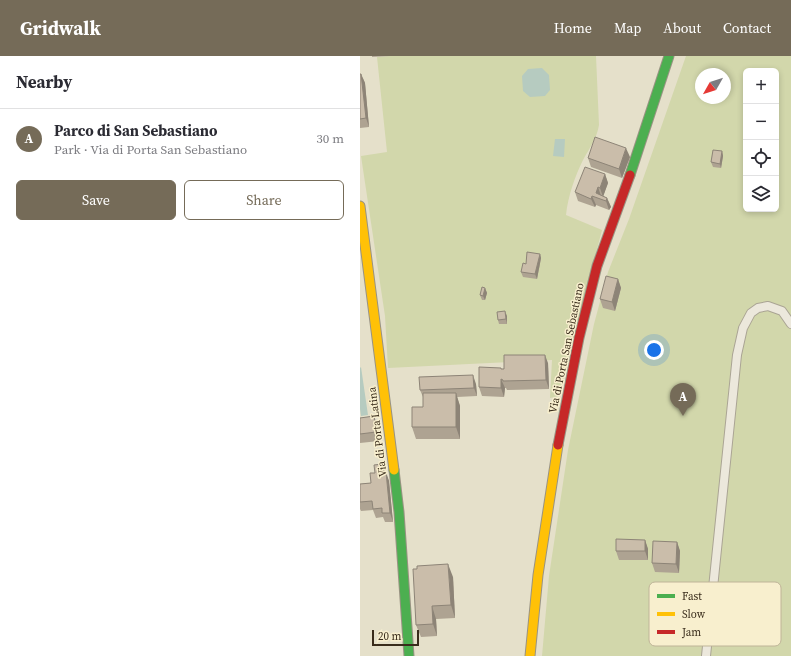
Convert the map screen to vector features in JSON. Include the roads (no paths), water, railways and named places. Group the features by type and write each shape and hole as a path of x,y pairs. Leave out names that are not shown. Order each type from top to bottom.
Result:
{"street":[{"name":"Via di Porta San Sebastiano","path":"530,656 539,564 545,525 579,338 597,266 623,196 669,56"},
{"name":"Via di Porta Latina","path":"360,206 382,366 399,512 409,656"}],"lane":[{"path":"714,582 737,355 743,328 751,313 758,308 768,306 782,311 791,324"},
{"path":"706,656 707,646"}],"place":[{"name":"Parco di San Sebastiano","path":"683,416"}]}
